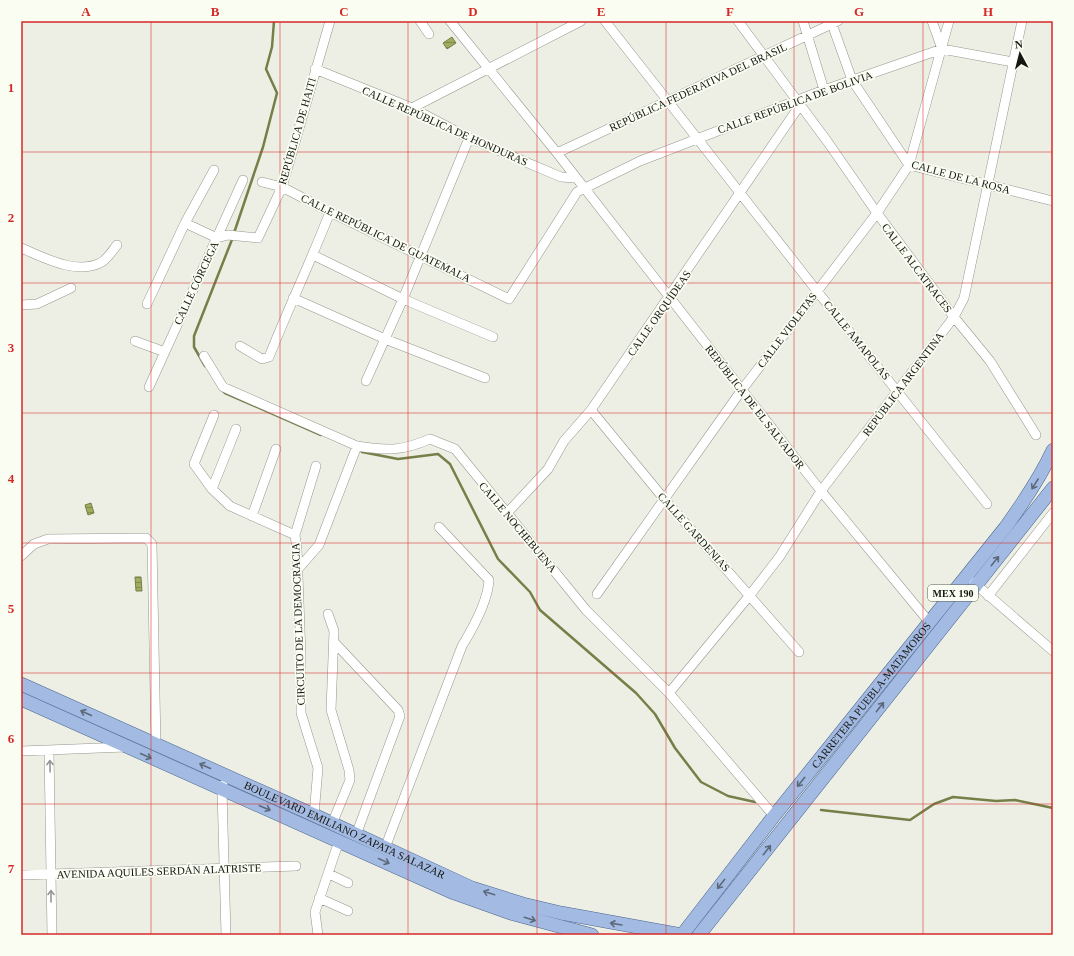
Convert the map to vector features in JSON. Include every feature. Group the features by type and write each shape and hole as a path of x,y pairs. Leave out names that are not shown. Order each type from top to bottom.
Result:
{"main road":[{"name":"CARRETERA PUEBLA-MATAMOROS","path":"682,935 774,816 930,623 1024,502 1045,468 1053,450"},
{"name":"CARRETERA PUEBLA-MATAMOROS","path":"699,935 1053,488"},
{"name":"BOULEVARD EMILIANO ZAPATA SALAZAR","path":"21,684 314,815 472,888 561,913 635,931 682,935"},
{"name":"BOULEVARD EMILIANO ZAPATA SALAZAR","path":"21,700 478,902 548,924 592,935"}],"street":[{"name":"REPÚBLICA DE HAITI","path":"217,238 228,235 258,238 282,186 315,69 331,21"},
{"path":"420,21 429,34"},
{"name":"REPÚBLICA DE EL SALVADOR","path":"450,21 670,296 742,391 821,491 930,623"},
{"path":"412,108 581,21"},
{"name":"CALLE AMAPOLAS","path":"605,21 698,138 816,291 987,504"},
{"name":"CALLE ALCATRACES","path":"738,21 954,317 990,361 1036,435"},
{"path":"803,21 824,90"},
{"path":"932,21 942,49"},
{"name":"CALLE VIOLETAS","path":"597,594 742,391 816,291 877,213 908,165 949,21"},
{"name":"REPÚBLICA ARGENTINA","path":"669,693 750,595 780,556 821,491 954,317 964,298 1022,21"},
{"name":"REPÚBLICA FEDERATIVA DEL BRASIL","path":"557,153 835,22"},
{"name":"CALLE DE LA ROSA","path":"835,22 852,80 908,165 1053,201"},
{"name":"CALLE REPÚBLICA DE BOLIVIA","path":"584,188 640,161 698,138 798,103 824,90 942,49 1013,62"},
{"name":"CALLE REPÚBLICA DE HONDURAS","path":"315,69 412,108 469,138 561,177 576,178"},
{"name":"CALLE ORQUÍDEAS","path":"508,512 548,469 564,441 591,410 740,194 798,103"},
{"path":"366,382 403,300 469,138"},
{"path":"147,304 185,223 214,170"},
{"name":"CALLE CÓRCEGA","path":"149,387 243,180"},
{"name":"CALLE REPÚBLICA DE GUATEMALA","path":"262,182 282,186 330,212 509,299 578,192 584,188"},
{"path":"240,346 262,359 269,357 293,298 313,256 330,212"},
{"path":"185,223 217,238"},
{"path":"21,248 60,263 82,267 101,263 117,245"},
{"path":"313,256 403,300 493,337"},
{"path":"21,305 37,304 71,288"},
{"path":"293,298 385,339 485,378"},
{"path":"135,341 165,352"},
{"name":"CALLE NOCHEBUENA","path":"204,356 223,387 357,446 381,450 410,448 430,439 455,449 480,481 508,512 586,610 669,693 774,816"},
{"name":"CALLE GARDENIAS","path":"591,410 665,500 799,652"},
{"name":"CIRCUITO DE LA DEMOCRACIA","path":"214,415 194,464 212,489 230,506 295,535 298,569 301,656 301,713 318,768 314,815"},
{"path":"212,489 236,429"},
{"path":"298,569 320,546 357,446"},
{"path":"252,516 276,449"},
{"path":"295,535 316,466"},
{"path":"988,596 1053,513"},
{"path":"385,848 460,653 472,630 489,588 489,580 438,527"},
{"path":"21,556 34,544 48,539 146,538 152,544 156,745"},
{"path":"966,576 1053,651"},
{"path":"328,614 334,631 331,710 349,770 350,780 332,824"},
{"path":"334,642 398,710 400,716 356,835"},
{"path":"21,751 127,747"},
{"path":"49,750 52,935"},
{"path":"226,935 222,790 227,776"},
{"path":"318,935 316,912 319,898 329,874 339,841"},
{"name":"AVENIDA AQUILES SERDÁN ALATRISTE","path":"21,875 296,866"},
{"path":"329,874 348,883"},
{"path":"319,898 348,911"}],"shaded area":[{"path":"452,37 456,43 447,49 443,43"},
{"path":"91,503 94,513 88,515 85,505"},
{"path":"135,577 141,577 142,591 136,591"}],"waterway":[{"path":"234,233 263,147 277,93 266,69 272,47 274,21"},
{"path":"205,366 194,347 194,336 233,237"},
{"path":"223,391 321,435"},
{"path":"362,452 398,459 438,454 450,464 498,559 530,592 540,610 636,693 655,714 675,748 701,782 728,796 755,802"},
{"path":"821,810 910,820 934,804 953,797 996,801 1015,800 1053,808"}]}
